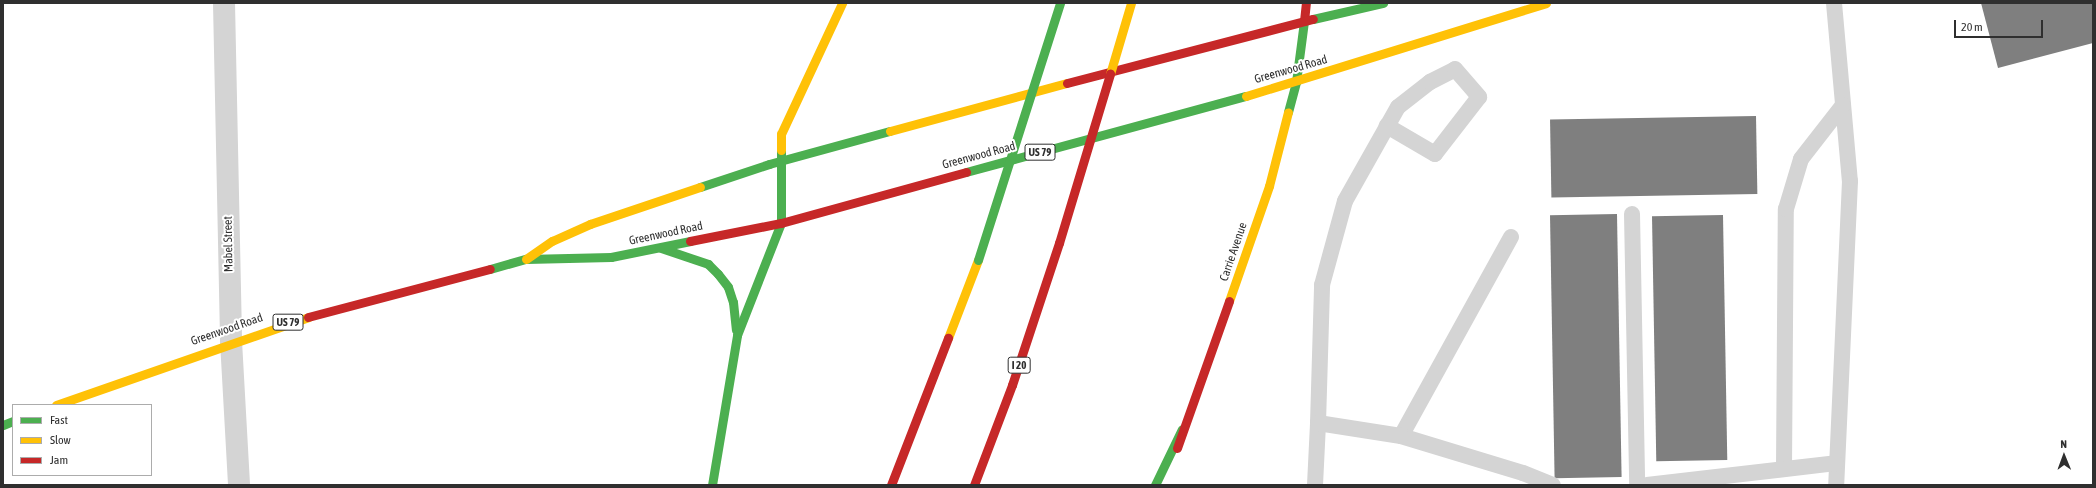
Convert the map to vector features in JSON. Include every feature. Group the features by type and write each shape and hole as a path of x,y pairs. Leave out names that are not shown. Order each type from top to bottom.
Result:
{"main road":[{"path":"712,485 737,335 781,223 781,134 787,118 842,3"},
{"path":"892,485 978,260 1060,3"},
{"name":"I 20","path":"974,485 1012,385 1059,243 1131,3"},
{"name":"Carrie Avenue","path":"1166,485 1182,429 1269,186 1296,82 1306,3"},
{"name":"Greenwood Road","path":"526,258 552,241 590,224 782,160 1304,21 1383,3"},
{"name":"Greenwood Road","path":"59,404 231,340 526,258 611,257 781,223 1296,82 1546,3"},
{"path":"661,248 696,258 708,264 718,274 728,286 733,302 737,335"},
{"path":"1155,485 1182,429"}],"street":[{"name":"Mabel Street","path":"224,3 231,340 239,485"}],"lane":[{"path":"1834,3 1850,181 1836,485"},
{"path":"1315,485 1322,284 1345,201 1387,126 1398,107 1430,82 1455,69 1479,97 1435,154 1387,126"},
{"path":"1784,468 1786,209 1801,159 1843,106"},
{"path":"1632,214 1637,485"},
{"path":"1401,436 1511,237"},
{"path":"1318,423 1401,436 1523,473 1553,485"},
{"path":"1648,485 1703,481 1784,468 1836,463"}],"building":[{"path":"1981,3 2093,3 2093,43 1998,68"},
{"path":"1756,116 1757,194 1551,198 1550,120"},
{"path":"1617,214 1622,477 1555,478 1550,215"},
{"path":"1723,215 1727,460 1656,461 1652,216"}],"traffic: fast":[{"path":"978,260 1060,3"},
{"path":"1313,19 1383,3"},
{"path":"1288,112 1296,82 1304,21"},
{"path":"966,172 1246,96"},
{"path":"700,187 769,164 890,131"},
{"path":"712,485 737,335 781,223 781,150"},
{"path":"490,269 526,259 611,257 690,241"},
{"path":"661,248 708,264 718,274 728,287 733,302 736,330"},
{"path":"3,425 12,421"},
{"path":"1155,485 1182,429"}],"traffic: slow":[{"path":"781,150 781,134 842,3"},
{"path":"1110,74 1131,3"},
{"path":"1246,96 1546,3"},
{"path":"890,131 1067,83"},
{"path":"1229,301 1269,186 1288,112"},
{"path":"526,259 552,241 590,224 700,187"},
{"path":"948,338 978,260"},
{"path":"59,404 308,317"}],"traffic: jam":[{"path":"1304,21 1306,3"},
{"path":"1067,83 1313,19"},
{"path":"1059,243 1110,74"},
{"path":"690,241 781,223 966,172"},
{"path":"974,485 1012,385 1059,243"},
{"path":"308,317 490,269"},
{"path":"1177,448 1229,301"},
{"path":"891,485 948,338"}]}
